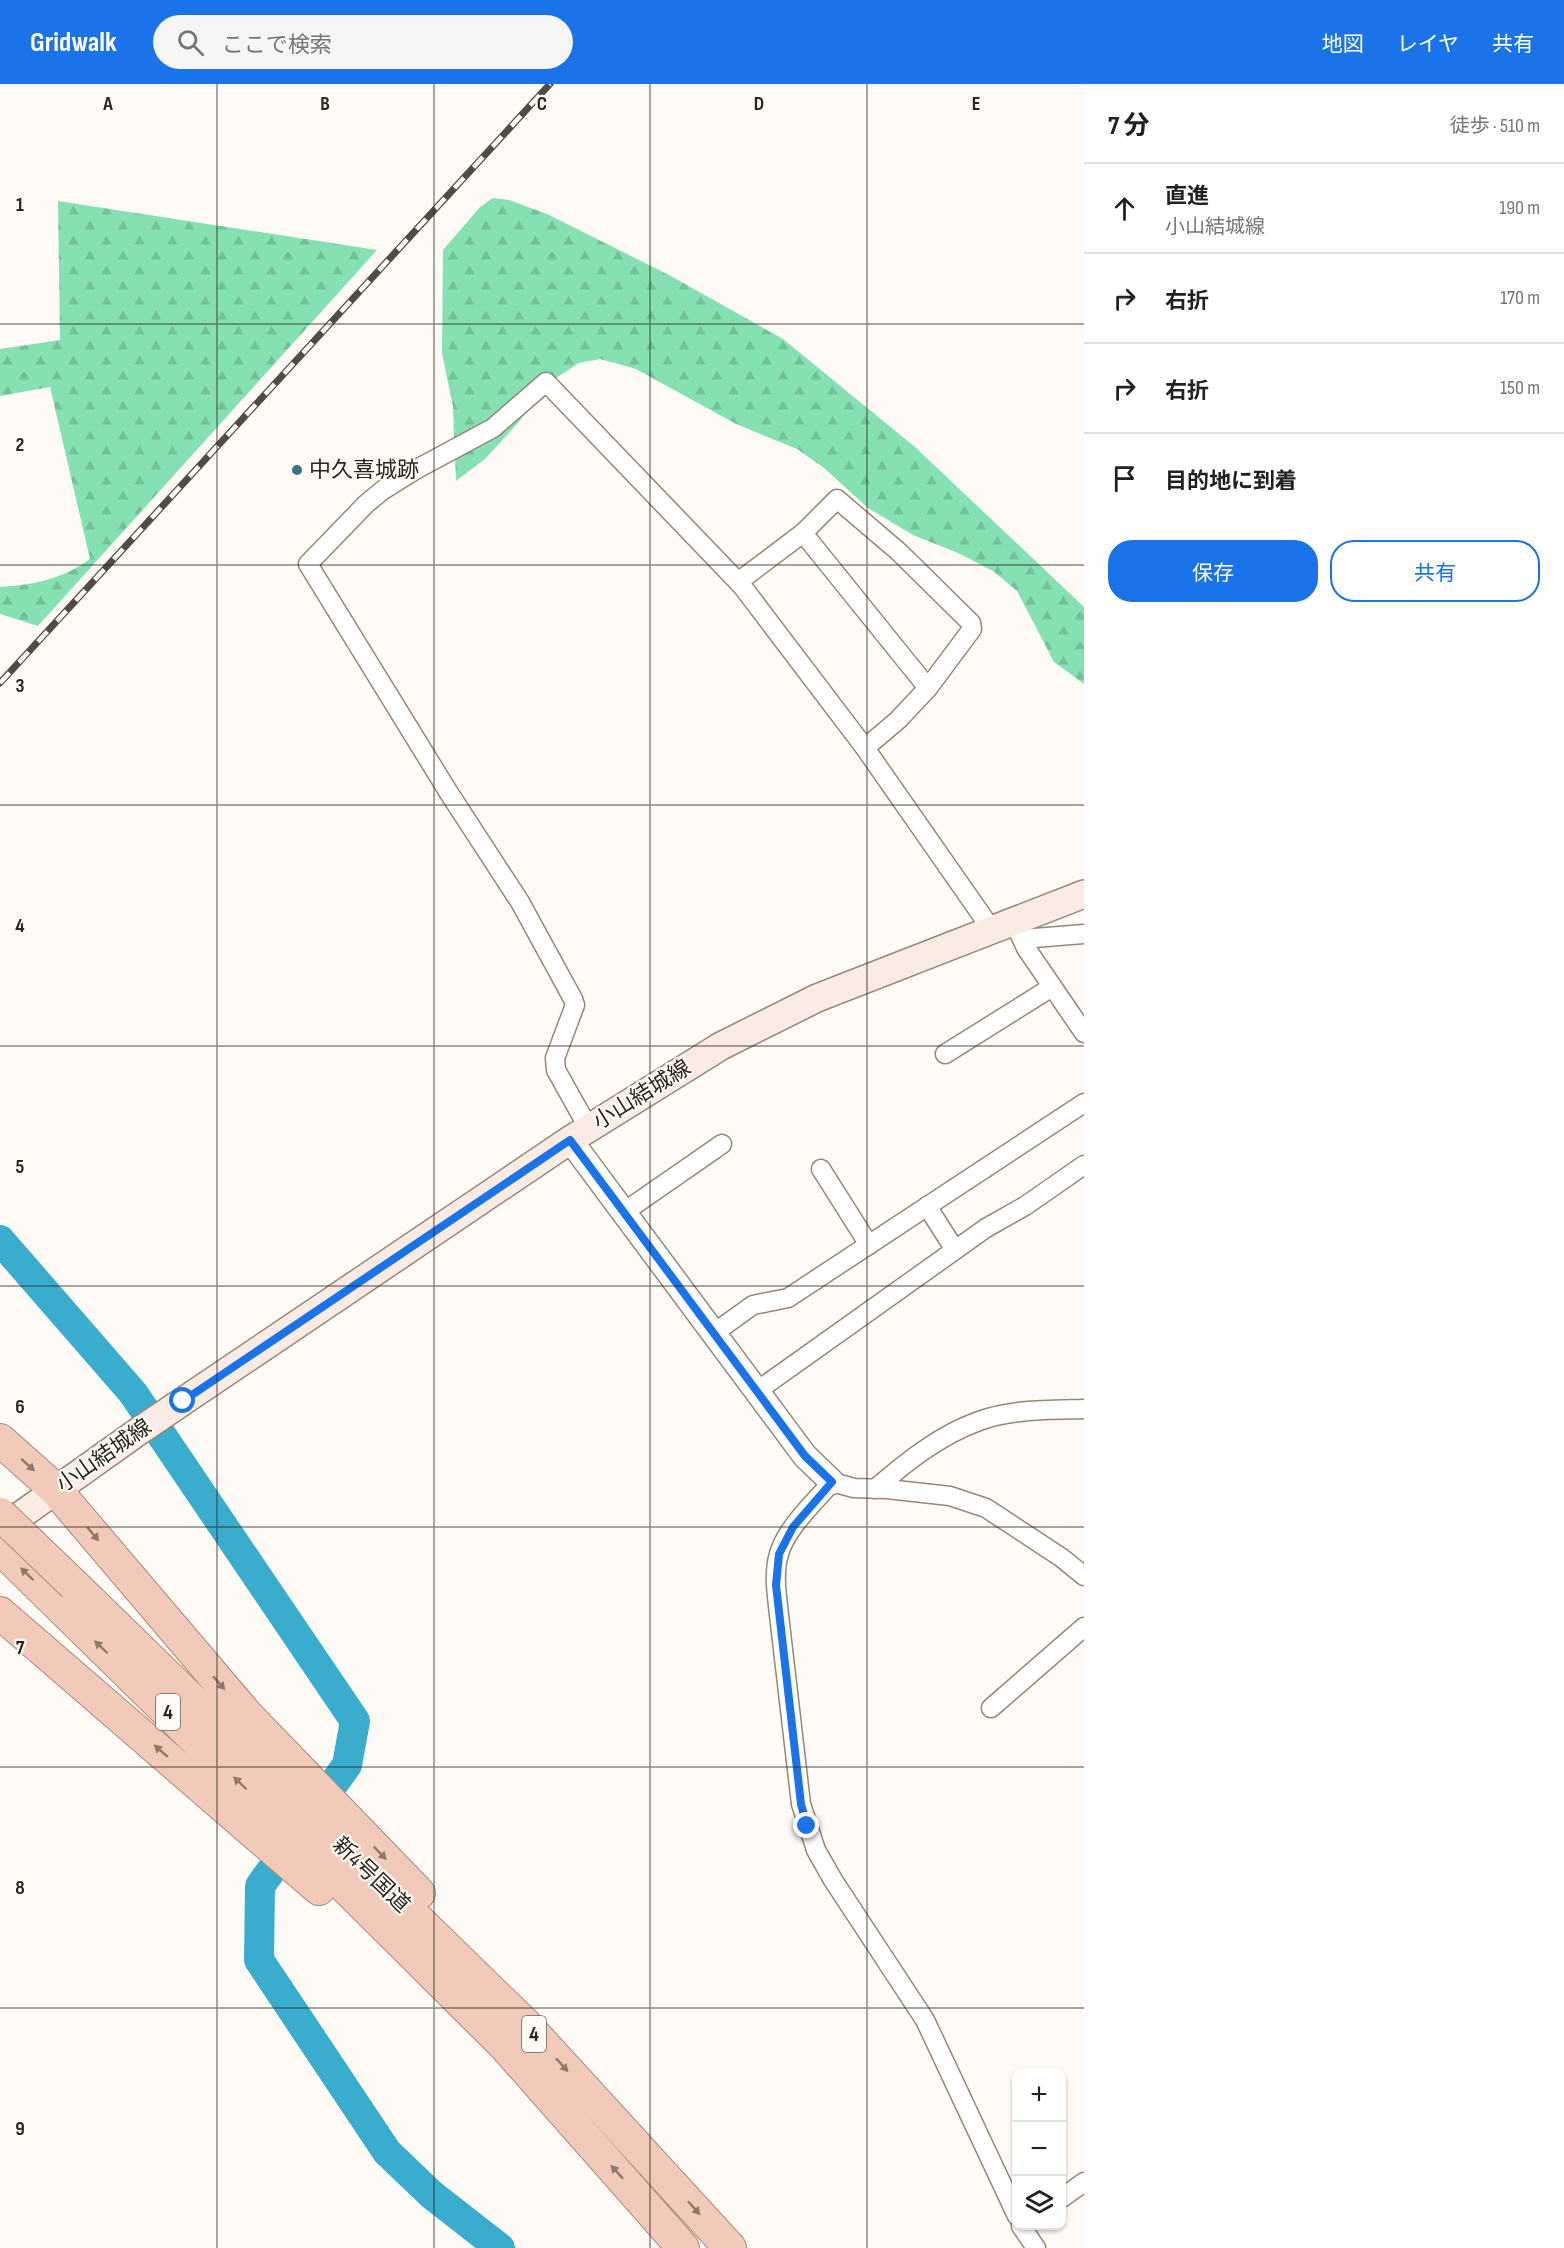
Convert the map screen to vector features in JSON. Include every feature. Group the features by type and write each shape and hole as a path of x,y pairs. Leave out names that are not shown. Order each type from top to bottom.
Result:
{"highway":[{"path":"0,1440 55,1490 247,1715 289,1813"},
{"name":"新4号国道","path":"0,1514 64,1593 319,1841 730,2248"},
{"name":"新4号国道","path":"0,1548 64,1593"},
{"path":"0,1613 289,1813 319,1841 480,1956 515,2035"},
{"name":"新4号国道","path":"515,2035 683,2248"}],"main road":[{"name":"小山結城線","path":"0,1530 183,1401 580,1135 742,1035 818,998 1009,930 1084,894"}],"street":[{"path":"1084,1033 1009,930 738,582 546,382 493,428 383,490 366,504 308,564 449,793 520,902 573,999 575,1005 555,1058 556,1070 580,1135 624,1212 805,1456 832,1482 854,1488 950,1496 986,1508 1062,1558 1084,1576"},
{"path":"738,582 803,533 837,499 899,552 970,623 972,629 928,688 898,720 865,748"},
{"path":"803,533 928,688"},
{"path":"1009,930 1084,934"},
{"path":"945,1054 1052,987"},
{"path":"714,1333 753,1305 788,1298 1084,1103"},
{"path":"624,1212 722,1144"},
{"path":"757,1391 955,1250 1084,1165"},
{"path":"821,1169 869,1245"},
{"path":"927,1206 955,1250"},
{"path":"875,1489 907,1461 943,1438 980,1421 1025,1412 1084,1409"},
{"path":"832,1482 793,1527 779,1554 776,1585 801,1804 816,1850 833,1880 925,2020 1012,2205"},
{"path":"991,1708 1084,1627"},
{"path":"1066,2195 1084,2182"},
{"path":"1025,2230 1036,2248"}],"green space":[{"path":"493,198 509,200 547,214 669,275 783,339 915,447 1084,607 1084,684 1054,662 1017,591 993,571 958,553 913,535 868,508 824,468 797,449 736,424 636,369 600,359 579,363 550,382 517,424 485,459 456,481 453,407 442,353 443,250 480,207"},
{"path":"58,201 377,250 38,626 0,614 0,587 47,580 69,572 90,559 50,387 0,396 0,349 60,340"}],"waterway":[{"path":"0,1240 133,1393 355,1721 347,1765 260,1886 259,1960 387,2152 432,2195 500,2248"}],"railway":[{"path":"0,683 550,84"}],"place":[{"name":"中久喜城跡","path":"297,470"}],"route":[{"path":"183,1401 570,1140 805,1456 832,1482 793,1527 779,1554 776,1585 801,1804 807,1826"}]}
